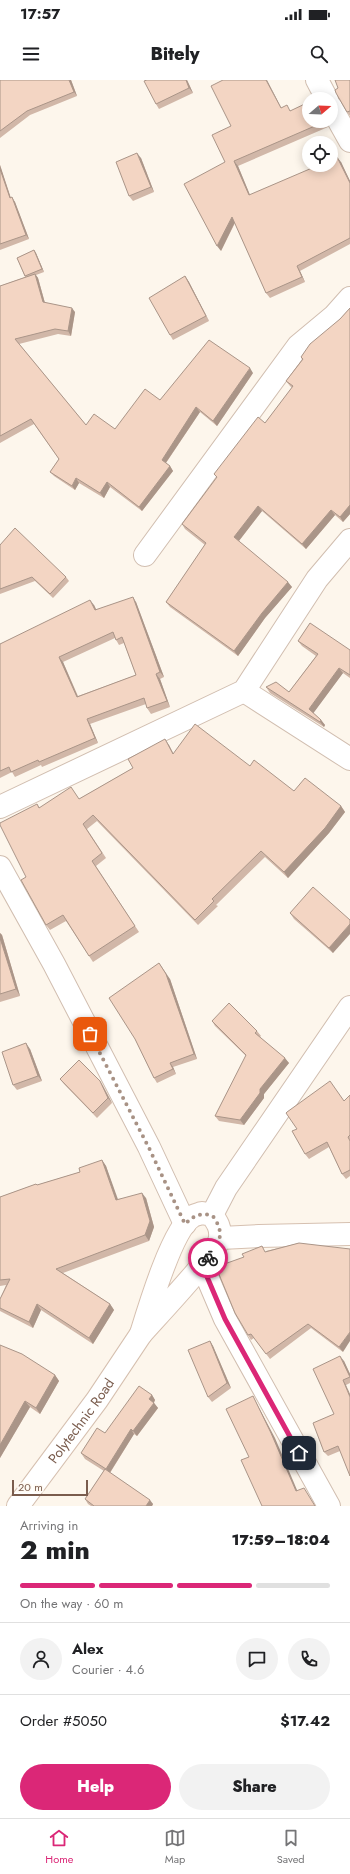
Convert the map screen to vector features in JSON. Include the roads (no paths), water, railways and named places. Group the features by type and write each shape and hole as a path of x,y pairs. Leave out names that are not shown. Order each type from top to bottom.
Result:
{"street":[{"path":"317,80 323,92"},
{"path":"338,119 350,141"},
{"path":"145,555 298,346 334,316 350,298"},
{"path":"0,807 244,691 317,579 350,540"},
{"path":"244,691 350,759"},
{"path":"0,867 54,964 149,1148 185,1224"},
{"path":"350,1007 226,1188 212,1215 219,1224 220,1238 350,1234"},
{"name":"Polytechnic Road","path":"141,1334 152,1297 176,1239 192,1216 202,1213 212,1215"},
{"name":"Polytechnic Road","path":"18,1506 98,1400 141,1334 202,1265 214,1250 220,1238"},
{"path":"202,1265 225,1319 329,1506"}]}
